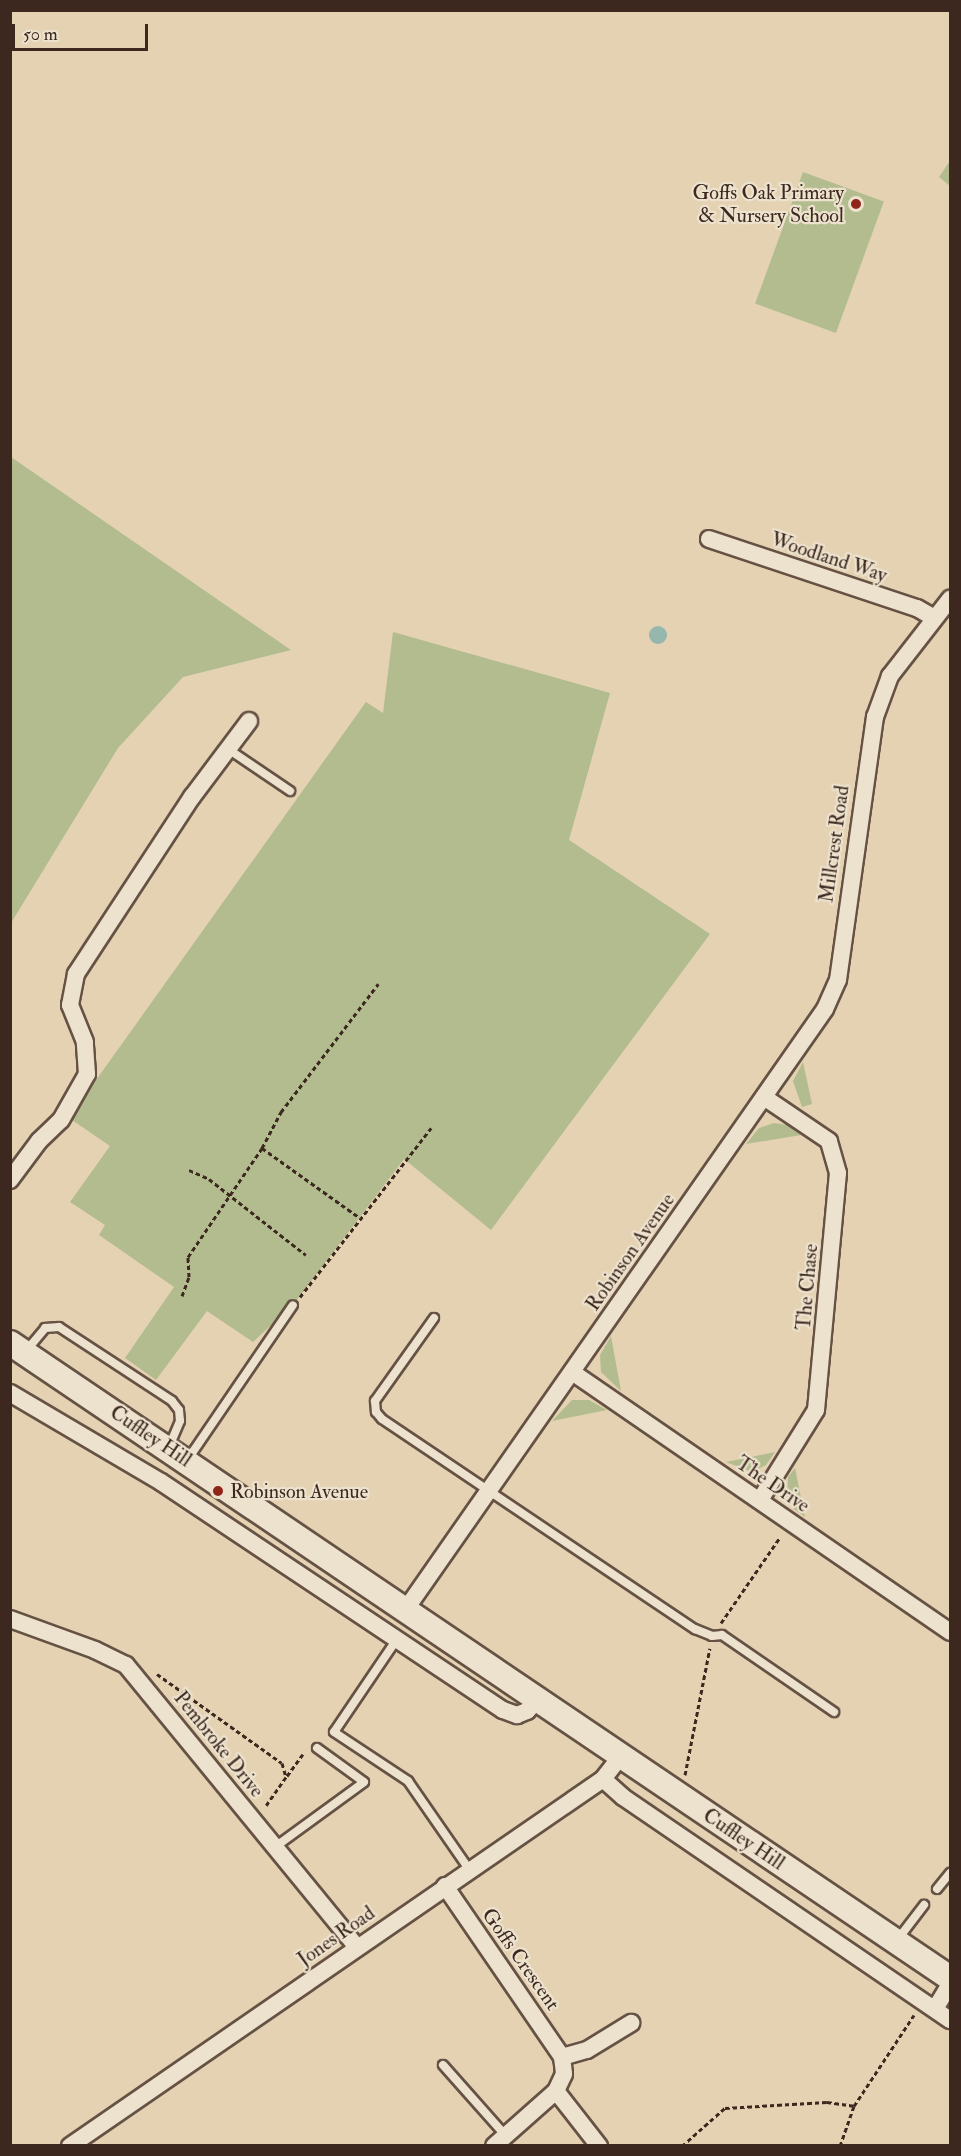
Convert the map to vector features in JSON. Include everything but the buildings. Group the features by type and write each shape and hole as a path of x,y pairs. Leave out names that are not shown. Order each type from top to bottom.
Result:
{"main road":[{"name":"Cuffley Hill","path":"18,1347 951,1978"}],"street":[{"name":"Woodland Way","path":"709,539 917,608 933,618"},
{"name":"Millcrest Road","path":"764,1097 835,990 874,717 890,676 933,618 951,599"},
{"path":"10,1180 39,1141 61,1120 87,1074 85,1042 70,1005 76,974 145,867 249,721"},
{"name":"Robinson Avenue","path":"406,1609 764,1097"},
{"name":"The Chase","path":"760,1500 816,1410 838,1173 829,1141 764,1097"},
{"name":"The Drive","path":"572,1372 951,1632"},
{"name":"Cuffley Hill","path":"10,1393 161,1482 503,1710 517,1715 528,1711 538,1699"},
{"path":"273,1557 290,1532"},
{"name":"Pembroke Drive","path":"10,1619 111,1656 126,1665 281,1843 357,1947"},
{"name":"Jones Road","path":"82,2142 357,1947 603,1779 621,1756"},
{"name":"Cuffley Hill","path":"603,1779 623,1797 951,2020"},
{"name":"Goffs Crescent","path":"445,1886 562,2057"},
{"path":"929,2005 951,1984"},
{"path":"500,2141 556,2091 564,2074 562,2057 587,2050 631,2023"},
{"path":"556,2091 599,2145"}],"lane":[{"path":"228,749 290,791"},
{"path":"178,1454 293,1305"},
{"path":"434,1318 375,1401 375,1412 695,1629 712,1636 722,1635 834,1712"},
{"path":"18,1347 45,1328 59,1327 153,1388 179,1410 178,1454"},
{"path":"397,1639 334,1732 408,1781 469,1869"},
{"path":"281,1843 364,1782 317,1748"},
{"path":"937,1889 951,1873"},
{"path":"896,1941 924,1905"},
{"path":"443,2065 500,2141"}],"path":[{"path":"182,1296 189,1277 188,1257 227,1195 262,1148 281,1112 378,984"},
{"path":"293,1305 431,1128"},
{"path":"262,1148 360,1218"},
{"path":"189,1170 209,1179 306,1255"},
{"path":"145,1686 157,1674 282,1763 286,1777"},
{"path":"281,1843 265,1807 303,1754"},
{"path":"840,2145 854,2106 929,2005"},
{"path":"682,2145 725,2108 827,2102 854,2106"}],"green space":[{"path":"950,161 950,186 939,177"},
{"path":"803,172 884,201 836,333 755,304"},
{"path":"11,457 291,650 183,677 118,748 11,923"},
{"path":"393,632 610,693 569,840 710,934 491,1230 404,1159 293,1305 253,1342 207,1311 156,1380 125,1358 174,1287 99,1235 105,1225 70,1202 110,1146 69,1118 366,702 383,713"},
{"path":"803,1062 812,1104 802,1107 793,1081"},
{"path":"774,1123 788,1125 801,1135 746,1144 759,1128"},
{"path":"611,1336 621,1391 601,1372 600,1355"},
{"path":"572,1400 589,1400 607,1410 552,1421"},
{"path":"775,1452 766,1465 752,1472 726,1462"},
{"path":"795,1468 805,1517 794,1509 787,1496 788,1477"}],"water":[{"path":"654,626 662,626 667,631 665,642 654,644 649,639 649,631"}],"place":[{"name":"Goffs Oak Primary & Nursery School","path":"856,204"},
{"name":"Robinson Avenue","path":"218,1491"}]}
